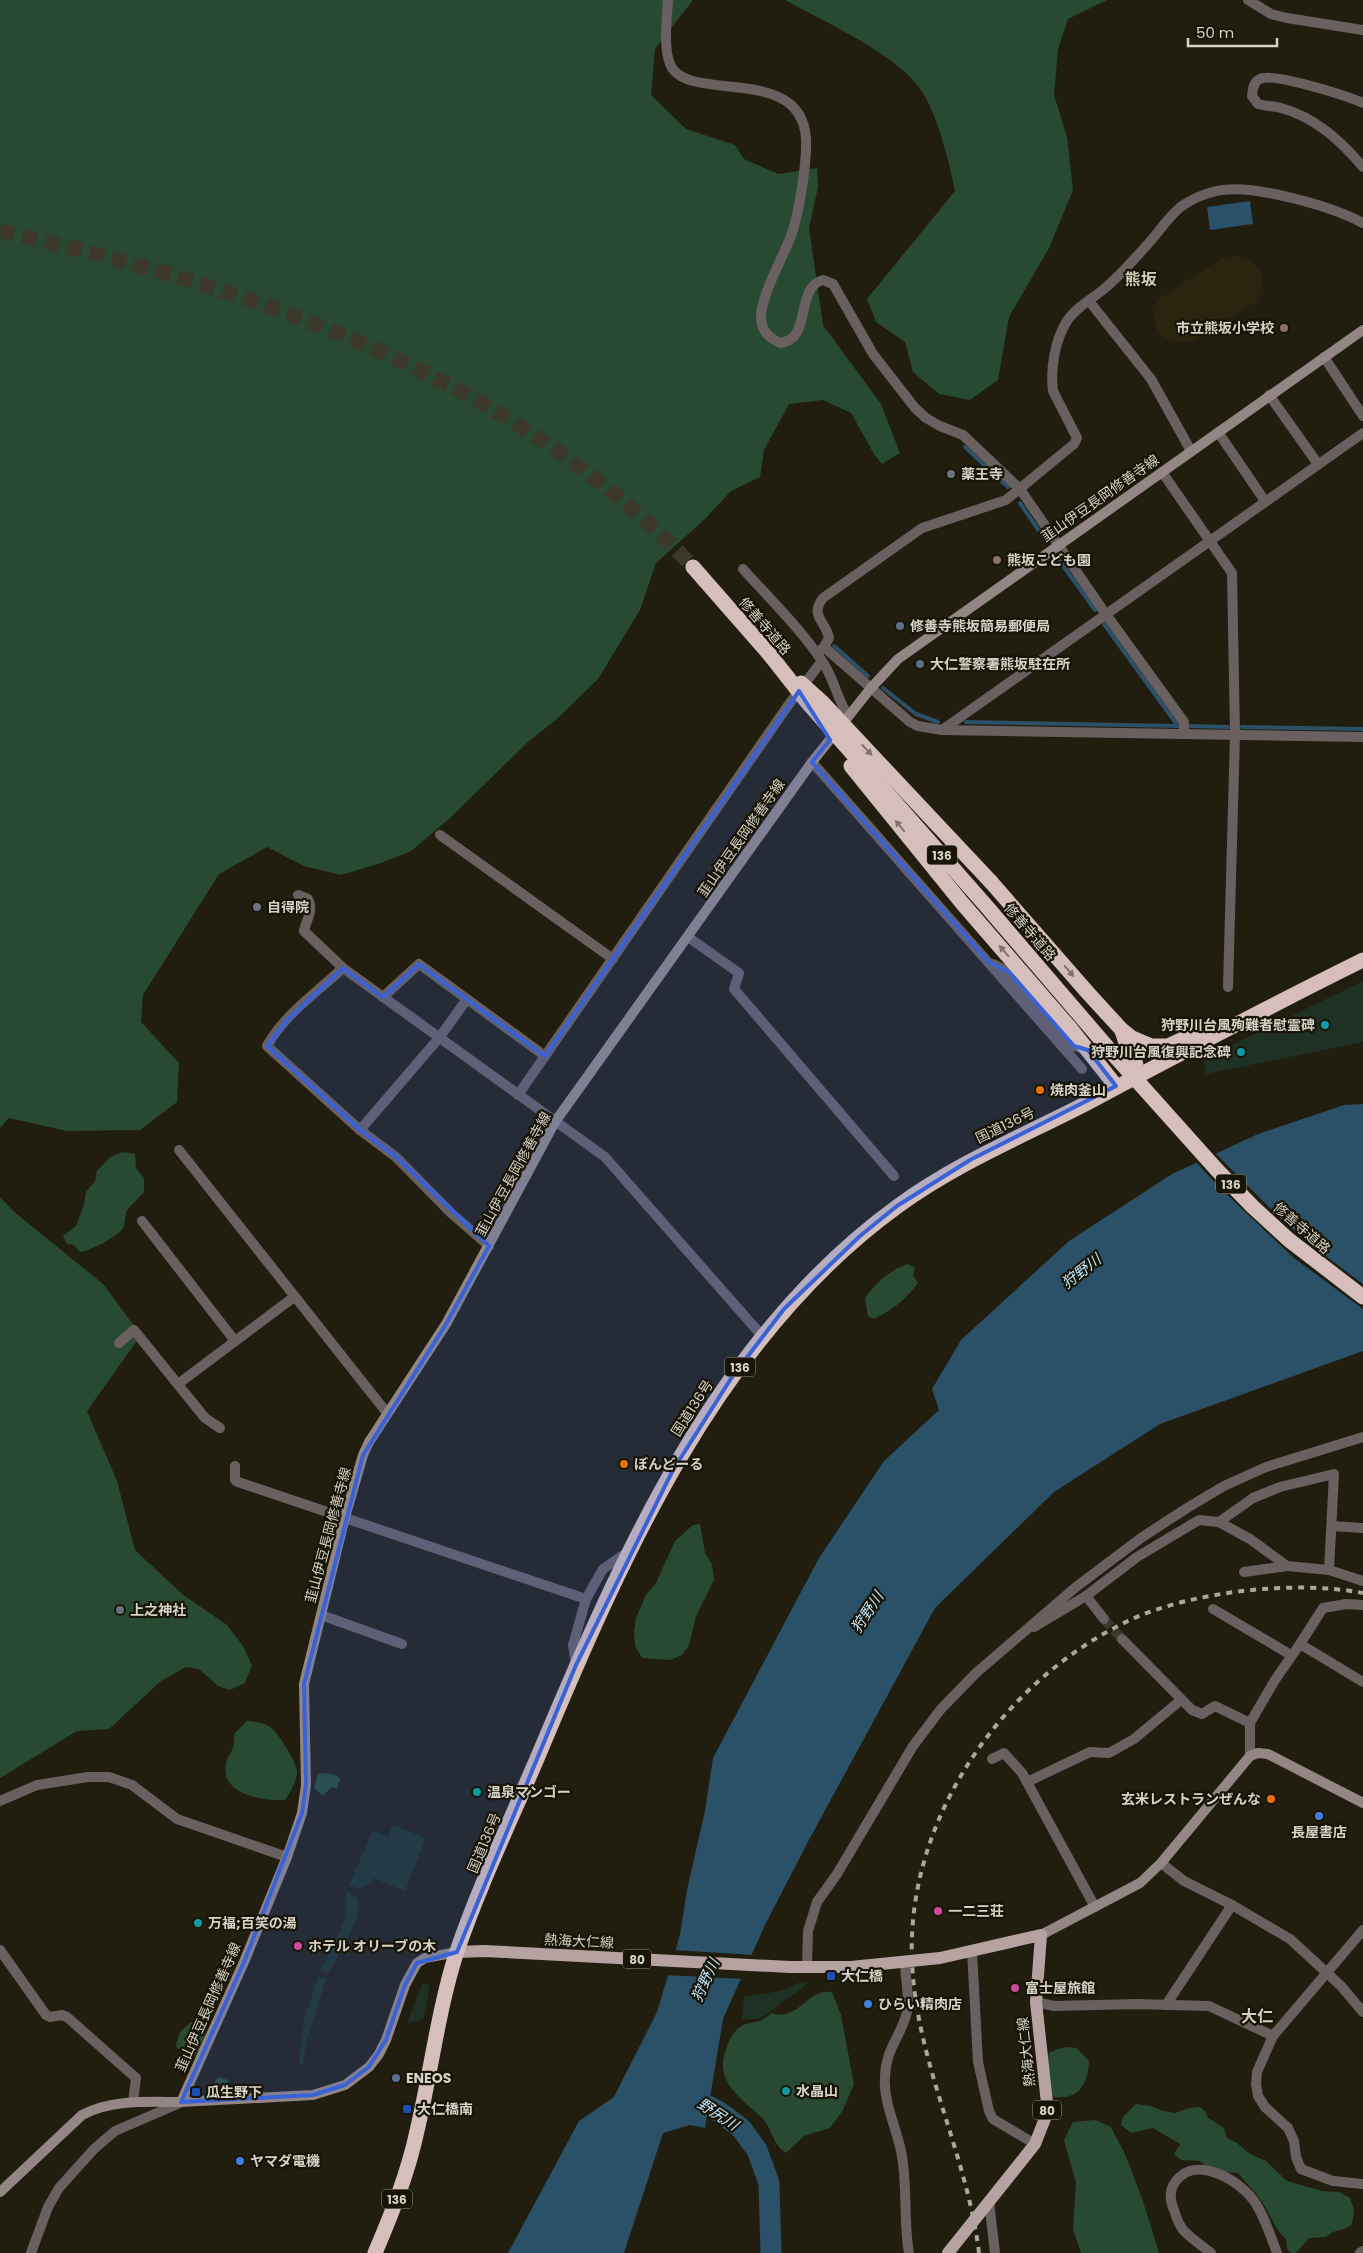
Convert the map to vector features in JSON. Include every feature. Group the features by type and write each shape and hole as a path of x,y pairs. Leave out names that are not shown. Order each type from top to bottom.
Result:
{"highway":[{"name":"修善寺道路","path":"693,567 770,655 807,702 1114,1055 1218,1170 1253,1207 1289,1240 1363,1298"},
{"path":"770,655 821,701 991,882 1102,1009 1122,1029 1142,1043 1151,1046 1168,1046 1238,1012 1272,1005"},
{"path":"807,702 820,727 840,753 962,903 1070,1028 1116,1086"},
{"name":"国道136号","path":"376,2253 399,2192 415,2139 449,1977 457,1952 576,1665 631,1550 693,1434 732,1377 784,1309 824,1269 897,1206 932,1182 970,1160 1363,960"},
{"path":"1122,1029 1122,1036 1134,1056 1138,1075"}],"main road":[{"name":"韮山伊豆長岡修善寺線","path":"181,2102 244,1962 287,1857 302,1814 306,1784 304,1684 345,1517 363,1455 387,1413 446,1324 555,1122 812,762 871,688 898,659 1363,330"},
{"path":"1041,1935 1140,1883 1161,1863 1250,1756 1258,1753 1268,1754 1363,1803"},
{"name":"80","path":"807,1966 851,1967 905,1963 972,1951 1041,1935"},
{"name":"熱海大仁線","path":"948,2253 1035,2144 1046,2116 1047,2103 1036,2002 1041,1935"},
{"name":"熱海大仁線","path":"457,1952 484,1951 790,1967 807,1966"},
{"path":"0,2192 82,2115 96,2107 133,2102 181,2102 313,2095 345,2085 370,2067 379,2054 386,2040 404,1985 417,1963 425,1958 457,1952"}],"street":[{"path":"668,0 666,38 670,65 678,74 704,82 779,96 791,103 800,115 805,127 806,142 798,211 792,234 761,310 762,326 766,335 780,344 786,342 795,335 801,325 806,301 813,286 823,280 833,284 874,354 915,408 926,418 963,436 1020,489 1057,545 1184,722 1184,734"},
{"path":"1248,0 1271,14 1363,30"},
{"path":"1363,103 1322,88 1274,78 1258,80 1253,87 1252,96 1258,104 1286,110 1325,130 1338,139 1363,167"},
{"path":"518,1095 789,704 821,654 829,638 817,611 818,604 823,598 922,528 940,520 997,504 1020,489 1074,444 1077,438 1053,391 1053,367 1057,343 1068,320 1136,258 1176,210 1194,198 1218,191 1242,189 1278,196 1334,211 1363,223"},
{"path":"1089,301 1151,378 1191,451"},
{"path":"1324,357 1363,416"},
{"path":"1269,395 1318,464"},
{"path":"1218,432 1265,501"},
{"path":"942,730 1105,613 1363,433"},
{"path":"1162,472 1232,573 1234,734 1228,988"},
{"path":"743,569 821,654 871,688 910,722 918,726 942,730 1363,737"},
{"path":"821,654 830,672 842,706 848,716"},
{"path":"812,762 1082,1069"},
{"path":"440,835 613,959"},
{"path":"298,895 308,899 311,905 310,916 304,931 342,968 606,1157 763,1337"},
{"path":"688,937 739,972 734,989 894,1176"},
{"path":"989,962 1009,972 1074,1046 1088,1050"},
{"path":"384,997 419,964 545,1056"},
{"path":"342,968 286,1021 268,1046 360,1130 396,1157 451,1213 489,1246"},
{"path":"360,1130 439,1038 467,999"},
{"path":"179,1150 387,1413"},
{"path":"142,1221 234,1340"},
{"path":"178,1384 234,1340 294,1297"},
{"path":"119,1343 134,1330 210,1423 220,1428"},
{"path":"807,1966 808,1931 817,1902 837,1874 914,1746 934,1717 983,1667 1076,1587 1141,1538 1224,1486 1266,1467 1363,1437"},
{"path":"235,1466 235,1480 238,1482 586,1599"},
{"path":"1219,1522 1253,1498 1280,1487 1334,1474 1329,1570"},
{"path":"1026,1630 1039,1626 1086,1596 1138,1557 1199,1520 1219,1522 1250,1539 1287,1566"},
{"path":"1332,1526 1363,1528"},
{"path":"576,1665 573,1645 586,1599 603,1569 631,1550"},
{"path":"1244,1572 1287,1566 1329,1570 1363,1581"},
{"path":"1086,1596 1104,1619"},
{"path":"1250,1756 1250,1723 1323,1608 1346,1604 1363,1605"},
{"path":"1213,1609 1292,1655"},
{"path":"321,1615 402,1644"},
{"path":"1122,1639 1192,1710 1202,1714 1215,1706 1250,1723"},
{"path":"1300,1644 1363,1682"},
{"path":"1027,1782 1090,1752 1109,1753 1134,1739 1181,1700"},
{"path":"992,1759 1004,1753 1022,1773 1094,1907"},
{"path":"0,1801 7,1796 37,1785 88,1777 109,1777 132,1785 178,1819 287,1857"},
{"path":"1161,1863 1184,1882 1232,1904 1290,1939 1326,1972 1363,2012"},
{"path":"1166,2005 1232,1904"},
{"path":"1363,1930 1273,2036 1257,2072 1256,2084 1258,2096 1265,2107 1288,2128 1294,2141 1296,2157 1301,2169 1333,2181 1363,2184"},
{"path":"0,1950 46,2015 50,2017 62,2015 67,2017 136,2078 133,2102"},
{"path":"972,1951 978,2062 989,2111 993,2119 1035,2144"},
{"path":"905,1963 907,2011 903,2025 888,2052 884,2079 901,2152 904,2177 905,2232 909,2253"},
{"path":"1036,2002 1054,2006 1209,2006 1273,2036"},
{"path":"31,2253 48,2207 59,2188 94,2149 115,2132 181,2102"},
{"path":"1211,2253 1184,2230 1176,2219 1171,2202 1172,2186 1182,2173 1190,2171 1210,2172 1233,2182 1243,2189 1256,2204 1277,2253"},
{"path":"989,2201 995,2253"}],"highlighted area":[{"path":"799,691 830,740 812,762 989,962 1009,972 1074,1046 1088,1050 1116,1086 970,1160 897,1206 860,1236 784,1309 732,1377 673,1470 576,1665 457,1952 417,1963 405,1985 386,2040 369,2067 345,2085 313,2095 181,2102 244,1962 302,1813 306,1785 304,1684 363,1455 446,1324 489,1246 396,1157 360,1130 267,1046 286,1021 343,968 383,997 419,964 545,1056"}],"shaded area":[{"path":"1235,256 1253,262 1261,273 1263,288 1257,301 1194,341 1175,343 1163,337 1156,328 1154,313 1156,304 1162,297 1222,258"}],"green space":[{"path":"0,0 693,0 655,49 651,95 686,129 735,145 744,159 778,174 817,168 818,187 809,228 823,325 881,404 900,453 882,464 874,454 851,413 823,400 789,404 764,450 760,477 731,491 704,520 656,563 640,610 598,679 558,718 528,742 449,819 411,851 381,863 341,875 304,866 267,847 219,874 143,995 141,1022 179,1063 177,1102 140,1130 67,1131 9,1118 0,1128"},
{"path":"785,0 1107,0 1068,19 1058,49 1054,95 1067,137 1073,190 1049,248 1009,317 998,380 970,400 939,394 913,372 905,342 876,322 867,299 955,191 943,141 929,104 912,79 880,53 860,40"},
{"path":"1363,981 1363,1042 1206,1074 1203,1059"},
{"path":"122,1152 135,1154 136,1168 144,1178 144,1192 127,1211 124,1226 120,1232 103,1243 80,1252 74,1245 67,1244 63,1236 76,1226 84,1205 86,1192 95,1181 97,1171 109,1158"},
{"path":"0,1197 13,1211 103,1284 141,1335 87,1411 117,1481 135,1550 182,1594 227,1625 243,1646 252,1665 245,1683 230,1690 218,1686 199,1669 186,1667 161,1681 109,1729 77,1731 0,1778"},
{"path":"908,1264 915,1268 913,1275 918,1283 904,1299 887,1312 874,1319 868,1316 865,1298 884,1278"},
{"path":"700,1524 705,1553 712,1564 714,1580 696,1616 689,1645 682,1655 670,1660 642,1658 635,1646 634,1631 636,1618 646,1595 656,1583 675,1541 693,1525"},
{"path":"247,1721 262,1723 273,1730 294,1762 297,1772 296,1779 285,1800 266,1799 245,1794 230,1783 226,1774 226,1764 234,1745 234,1734"},
{"path":"328,1773 340,1779 337,1789 332,1787 322,1796 314,1787 318,1774"},
{"path":"393,1825 426,1838 405,1891 373,1878 370,1883 360,1889 349,1885 373,1830 388,1836"},
{"path":"347,1891 357,1898 359,1905 358,1914 349,1936 328,1973 320,1970 343,1923 346,1913 347,1904 345,1897"},
{"path":"318,1976 326,1979 307,2040 303,2064 299,2063 304,2020"},
{"path":"800,1982 809,1983 764,2016 756,2019 742,2019 744,1996 780,1991"},
{"path":"422,1984 430,1985 423,2020 407,2023"},
{"path":"823,1992 832,1992 841,2015 854,2084 843,2110 830,2128 804,2136 786,2153 781,2150 764,2120 737,2095 726,2079 723,2070 723,2060 726,2049 733,2034 742,2025 766,2018 772,2013 786,2014 815,1995"},
{"path":"191,2022 206,2027 203,2043 194,2056 185,2050 177,2048 176,2045 180,2032"},
{"path":"1068,2047 1077,2048 1089,2061 1087,2077 1076,2093 1069,2096 1053,2097 1048,2075 1049,2053"},
{"path":"218,2077 228,2080 231,2088 221,2096 215,2095 210,2090"},
{"path":"1136,2104 1175,2113 1189,2108 1200,2107 1205,2111 1208,2118 1224,2128 1227,2138 1237,2143 1250,2154 1266,2161 1287,2181 1322,2191 1339,2192 1350,2198 1354,2210 1352,2224 1326,2237 1309,2238 1296,2253 1291,2253 1287,2249 1286,2239 1276,2227 1267,2209 1238,2173 1225,2172 1209,2167 1199,2161 1181,2160 1174,2154 1180,2144 1153,2128 1131,2133 1121,2125 1123,2117"},
{"path":"1095,2120 1111,2127 1125,2154 1143,2201 1159,2253 1081,2253 1073,2229 1076,2183 1064,2140 1073,2122"}],"water":[{"path":"1250,201 1253,224 1210,230 1207,207"},
{"name":"狩野川","path":"1363,1104 1363,1351 1160,1424 1054,1492 935,1608 765,1925 723,2019 705,2128 690,2125 663,2133 624,2253 508,2253 579,2121 614,2097 657,2012 680,1935 687,1890 705,1811 713,1758 819,1558 884,1461 939,1410 932,1389 961,1340 1069,1241 1172,1174 1258,1134 1344,1105"}],"pier":[{"path":"1214,1152 1279,1217 1315,1248 1363,1284 1363,1309 1294,1258 1218,1186 1195,1161"},
{"path":"673,1950 754,1955 744,1979 665,1975"}],"waterway":[{"path":"965,447 1008,487"},
{"path":"1020,503 1046,541"},
{"path":"1057,557 1095,610"},
{"path":"1104,624 1178,726"},
{"path":"834,646 868,676"},
{"path":"883,688 916,714 938,722"},
{"path":"966,722 1178,726"},
{"path":"1190,726 1228,727"},
{"path":"1242,727 1363,729"},
{"name":"野尻川","path":"683,2093 718,2111 741,2128 757,2150 769,2183 771,2253"}],"tunnel":[{"path":"0,231 95,254 189,280 282,311 373,348 460,391 543,441 621,499 693,567"},
{"path":"1104,1619 1122,1639"}],"railway":[{"path":"979,2253 973,2216 964,2180 922,2036 912,1961 914,1908 926,1856 945,1806 971,1759 1004,1717 1042,1678 1084,1646 1130,1620 1183,1602 1213,1595 1245,1591 1307,1588 1336,1589 1363,1593"}],"place":[{"name":"市立熊坂小学校","path":"1284,328"},
{"name":"薬王寺","path":"951,474"},
{"name":"熊坂こども園","path":"997,560"},
{"name":"修善寺熊坂簡易郵便局","path":"900,626"},
{"name":"大仁警察署熊坂駐在所","path":"920,664"},
{"name":"自得院","path":"257,907"},
{"name":"狩野川台風殉難者慰霊碑","path":"1325,1025"},
{"name":"狩野川台風復興記念碑","path":"1241,1052"},
{"name":"焼肉釜山","path":"1040,1090"},
{"name":"ぼんどーる","path":"624,1464"},
{"name":"上之神社","path":"120,1610"},
{"name":"温泉マンゴー","path":"477,1792"},
{"name":"玄米レストランぜんな","path":"1271,1799"},
{"name":"長屋書店","path":"1319,1816"},
{"name":"一二三荘","path":"938,1911"},
{"name":"万福;百笑の湯","path":"198,1923"},
{"name":"ホテル オリーブの木","path":"298,1946"},
{"name":"大仁橋","path":"831,1976"},
{"name":"富士屋旅館","path":"1015,1988"},
{"name":"ひらい精肉店","path":"868,2004"},
{"name":"ENEOS","path":"396,2078"},
{"name":"水晶山","path":"786,2091"},
{"name":"瓜生野下","path":"196,2092"},
{"name":"大仁橋南","path":"407,2109"},
{"name":"ヤマダ電機","path":"240,2161"}],"district":[{"name":"熊坂","path":"1141,279"},
{"name":"大仁","path":"1257,2016"}]}
